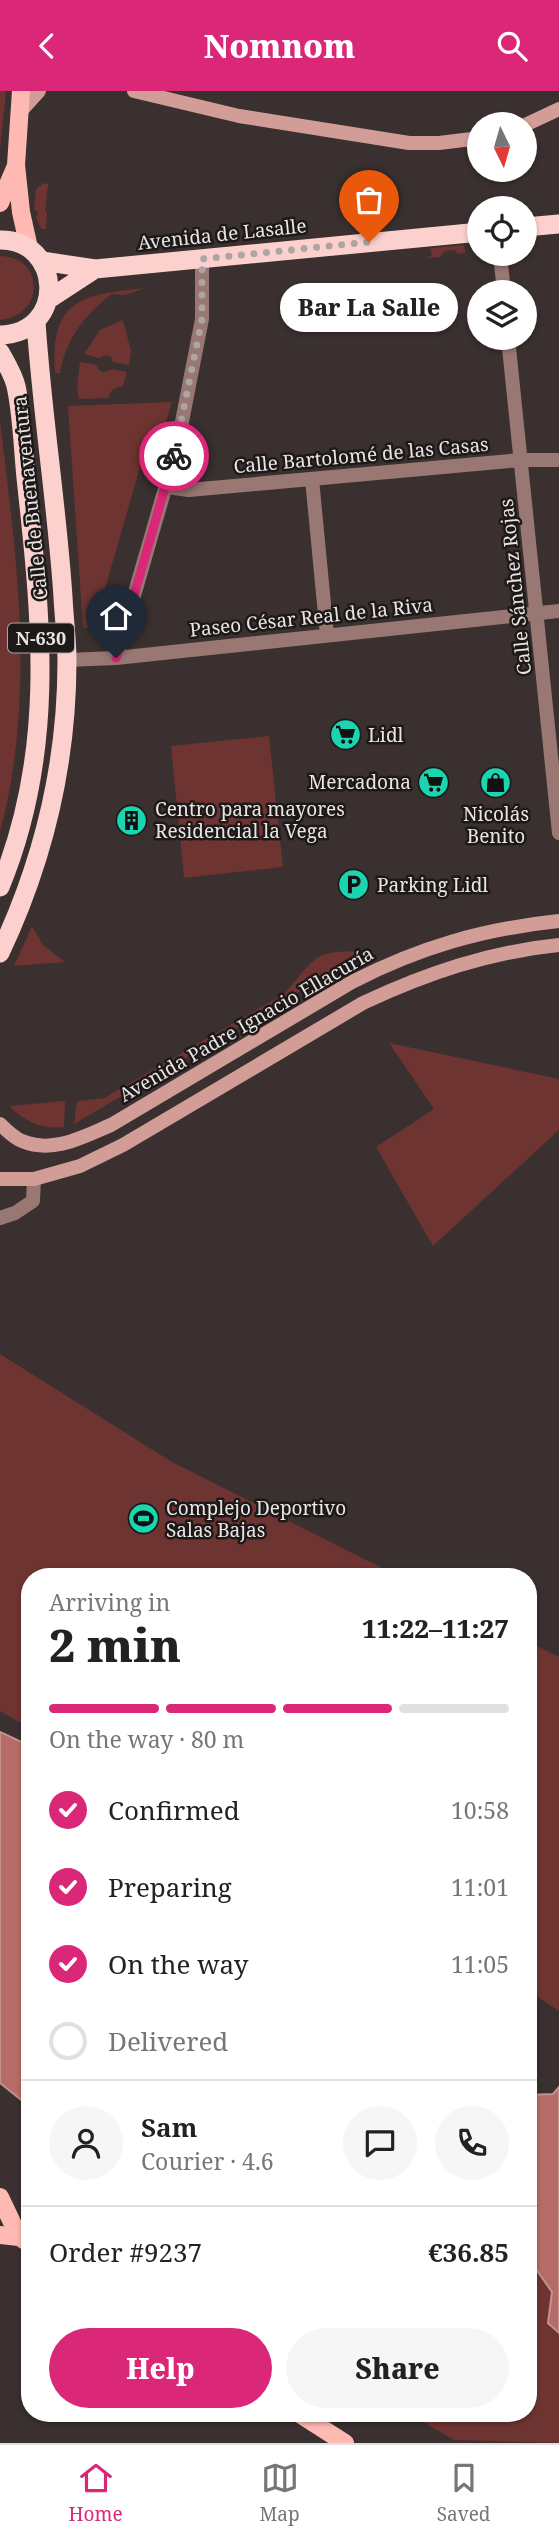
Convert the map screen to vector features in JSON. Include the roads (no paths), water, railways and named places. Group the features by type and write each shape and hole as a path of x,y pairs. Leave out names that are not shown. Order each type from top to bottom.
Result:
{"highway":[{"path":"537,226 559,224"},
{"name":"Avenida de Lasalle","path":"0,240 17,242 35,254 95,269 467,233"},
{"path":"0,335 15,335 36,322 44,312 49,299 49,279 35,254"},
{"name":"Avenida de Lasalle","path":"49,299 95,269"},
{"name":"Calle de Buenaventura","path":"0,953 21,904 45,835 63,738 67,660 60,548 36,322"},
{"name":"Calle de Buenaventura","path":"0,352 16,385 38,588 41,660 38,735 30,786 20,829 0,887"}],"main road":[{"path":"26,91 20,112 16,165 21,212 35,254"},
{"path":"134,91 239,116 409,143 467,140"},
{"path":"537,119 559,109"},
{"path":"0,203 16,165"},
{"name":"Avenida Padre Ignacio Ellacuría","path":"0,1124 20,1141 47,1146 71,1143 111,1125 384,965 435,946 496,929 559,921"},
{"path":"0,1179 34,1179 80,1165 123,1145 363,1003 400,985 474,959 559,945"},
{"path":"0,2197 21,2235"},
{"path":"0,2235 21,2239"},
{"path":"312,2422 345,2443"}],"street":[{"path":"116,658 177,447 202,319 202,259"},
{"name":"Calle Sánchez Rojas","path":"509,350 559,833"},
{"name":"Calle Bartolomé de las Casas","path":"166,487 180,491 520,460 559,460"},
{"path":"312,479 327,635"},
{"name":"Paseo César Real de la Riva","path":"67,660 116,658 559,611"},
{"path":"0,1218 15,1213 33,1201 34,1179"}],"place":[{"name":"Bar La Salle","path":"369,242"},
{"name":"Lidl","path":"345,735"},
{"name":"Mercadona","path":"434,782"},
{"name":"Nicolás Benito","path":"496,783"},
{"name":"Centro para mayores Residencial la Vega","path":"132,820"},
{"name":"Parking Lidl","path":"354,885"},
{"name":"Complejo Deportivo Salas Bajas","path":"143,1519"}]}
